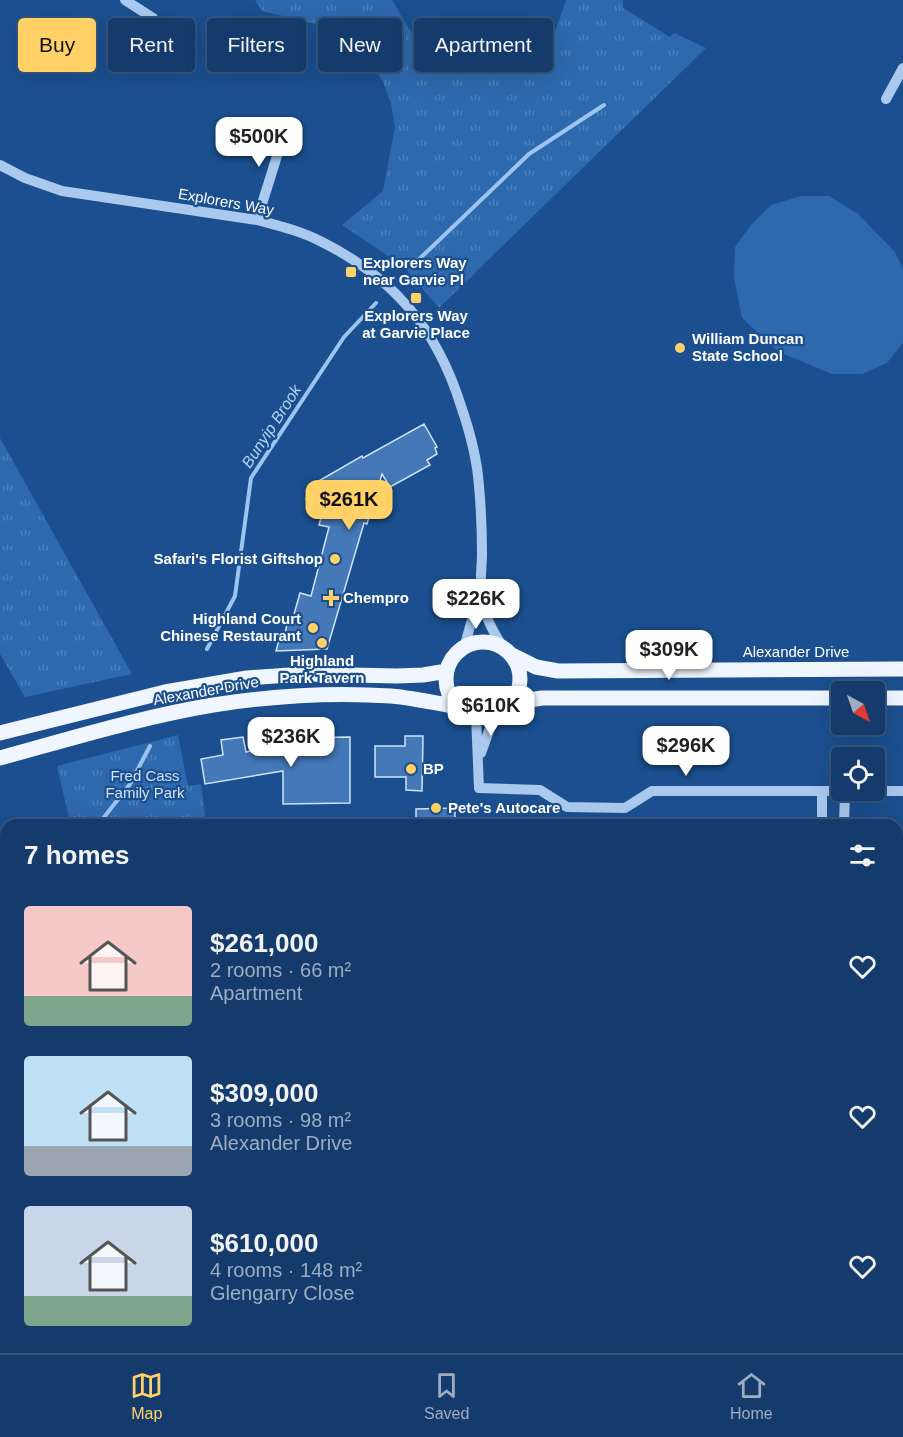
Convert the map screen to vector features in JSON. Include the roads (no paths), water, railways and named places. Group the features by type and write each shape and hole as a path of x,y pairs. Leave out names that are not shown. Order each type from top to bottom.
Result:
{"main road":[{"path":"500,711 514,699 518,692 519,667 508,652 488,643 475,643 464,648 454,656 447,671 446,683 458,707 476,716 500,711 523,701 542,698 831,698"},
{"name":"Alexander Drive","path":"508,652 536,667 558,671 903,669"},
{"name":"Alexander Drive","path":"0,733 165,692 247,678 304,674 397,676 447,671"},
{"name":"Alexander Drive","path":"0,758 180,711 254,700 316,694 389,696 458,707"},
{"path":"885,698 903,698"}],"street":[{"path":"125,0 153,18"},
{"path":"886,99 903,68"},
{"path":"257,220 287,124"},
{"name":"Explorers Way","path":"0,165 32,181 62,191 257,220 288,229 321,241 378,276 410,308 424,326 437,346 456,390 470,432 480,491 481,598 488,623 508,652"},
{"name":"Explorers Way","path":"464,648 481,598"},
{"path":"478,759 500,711"},
{"path":"476,716 479,788 540,790 567,807 625,808 652,791 831,792"},
{"path":"885,791 903,791"},
{"path":"822,792 822,819"},
{"path":"844,819 845,801"}],"waterway":[{"name":"Bunyip Brook","path":"411,267 529,154 604,105"},
{"name":"Bunyip Brook","path":"207,649 235,596 251,478 344,337 376,303"},
{"name":"Bunyip Brook","path":"103,819 130,784 150,746"}],"place":[{"name":"Explorers Way near Garvie Pl","path":"351,272"},
{"name":"Explorers Way at Garvie Place","path":"416,298"},
{"name":"William Duncan State School","path":"680,348"},
{"name":"Safari's Florist Giftshop","path":"335,559"},
{"name":"Chempro","path":"331,598"},
{"name":"Highland Court Chinese Restaurant","path":"313,628"},
{"name":"Highland Park Tavern","path":"322,643"},
{"name":"BP","path":"411,769"},
{"name":"Pete's Autocare","path":"436,808"}],"park label":[{"name":"Fred Cass Family Park","path":"145,784"}]}
